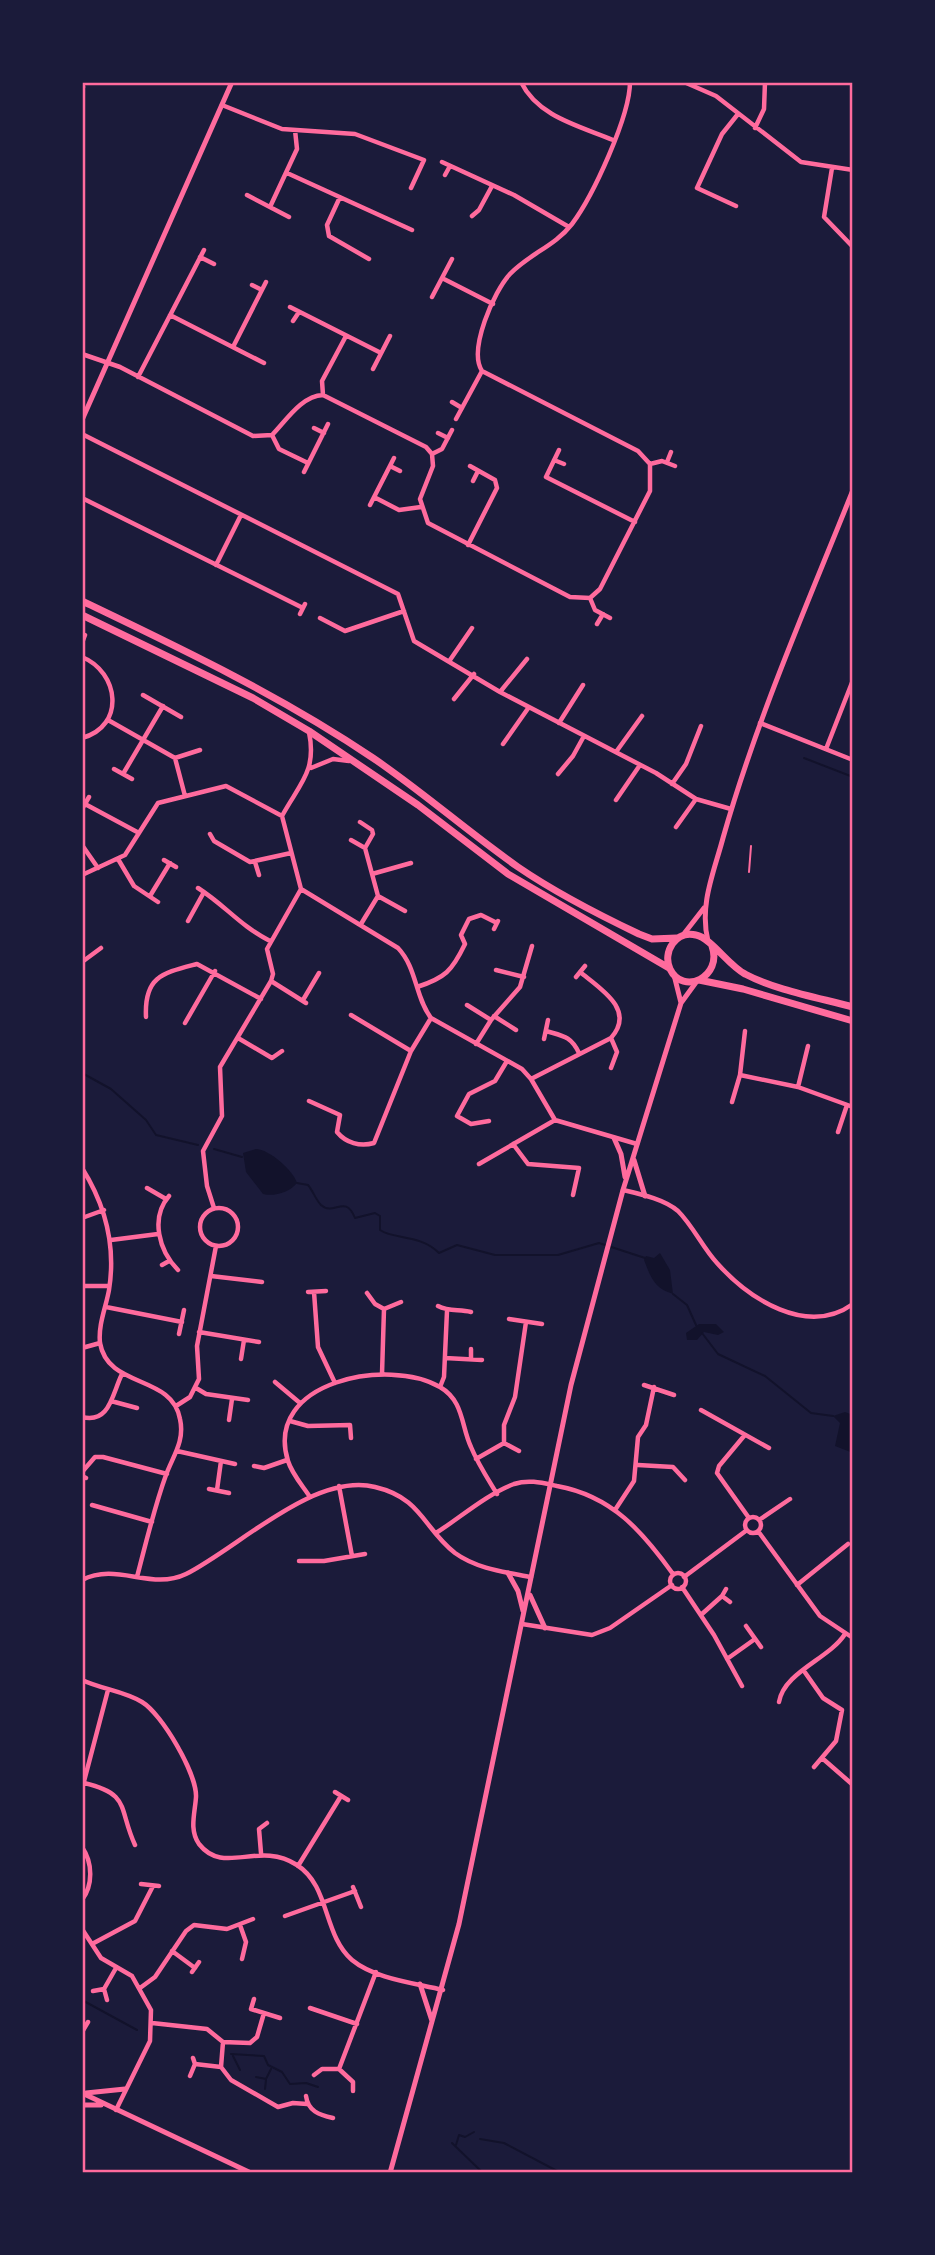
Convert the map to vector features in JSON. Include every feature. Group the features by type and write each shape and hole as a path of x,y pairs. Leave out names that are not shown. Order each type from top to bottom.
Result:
{"highway":[{"path":"82,601 286,703 373,758 519,867 563,895 652,939 696,935 710,944 727,962 749,976 853,1007"},
{"path":"85,616 253,698 309,731 359,763 508,874 669,968 674,975 685,981 719,983 853,1021"},
{"path":"669,968 668,951 680,937"},
{"path":"698,980 706,976 714,962 710,944"}],"street":[{"path":"82,420 232,82"},
{"path":"521,82 527,94 544,110 613,141"},
{"path":"82,354 106,361 253,436 272,435 311,398 323,395 426,447 432,454 433,466 422,491 421,507 428,523 570,597 590,598 600,589 653,482 650,464 638,451 482,371 475,354 493,304 508,276 554,243 584,205 628,105 630,82"},
{"path":"684,82 716,96 801,162 853,170"},
{"path":"755,128 764,109 765,82"},
{"path":"222,104 272,126 295,131 355,134 424,160 411,188"},
{"path":"736,206 698,188 722,134 738,114"},
{"path":"270,207 297,149 295,131"},
{"path":"442,162 560,219 569,227"},
{"path":"446,175 450,166"},
{"path":"832,168 824,218 853,247"},
{"path":"286,173 412,230"},
{"path":"472,216 479,211 492,186"},
{"path":"247,195 289,217"},
{"path":"340,197 327,225 329,236 369,258"},
{"path":"138,377 204,250"},
{"path":"200,257 214,264"},
{"path":"432,297 452,259"},
{"path":"442,278 493,304"},
{"path":"233,347 266,282"},
{"path":"252,285 262,290"},
{"path":"290,307 381,353"},
{"path":"293,321 299,312"},
{"path":"170,315 264,363"},
{"path":"323,395 322,381 345,336"},
{"path":"373,369 390,336"},
{"path":"456,419 482,371"},
{"path":"452,402 462,408"},
{"path":"304,472 328,424"},
{"path":"314,428 324,433"},
{"path":"432,454 442,449 452,430"},
{"path":"438,433 448,438"},
{"path":"82,435 398,594 414,641 474,674 500,692 640,765 696,799 731,808"},
{"path":"272,435 279,449 308,463"},
{"path":"559,450 546,477 635,522"},
{"path":"667,462 671,453"},
{"path":"370,505 394,458"},
{"path":"554,460 564,464"},
{"path":"650,464 667,462 675,466"},
{"path":"390,466 400,471"},
{"path":"468,545 497,488 495,480 470,466"},
{"path":"473,481 478,471"},
{"path":"710,944 704,924 704,908 731,808 759,723 853,490"},
{"path":"374,497 404,511 421,507"},
{"path":"82,498 302,609"},
{"path":"216,565 241,515"},
{"path":"590,598 593,607 610,618"},
{"path":"320,618 345,631 404,611"},
{"path":"597,624 603,614"},
{"path":"450,660 472,628"},
{"path":"82,643 85,635"},
{"path":"82,657 108,677 114,703 108,720 97,732 82,738"},
{"path":"500,692 527,659"},
{"path":"454,699 474,674"},
{"path":"826,749 853,681"},
{"path":"558,723 583,685"},
{"path":"143,695 181,718"},
{"path":"123,774 163,706"},
{"path":"503,744 529,707"},
{"path":"615,752 642,716"},
{"path":"108,720 175,758 184,796"},
{"path":"759,723 853,760"},
{"path":"672,784 686,764 701,726"},
{"path":"214,1208 206,1186 203,1151 222,1115 220,1067 271,981 273,974 267,949 300,889 282,816 313,760 309,731"},
{"path":"558,774 573,756 584,736"},
{"path":"175,758 200,750"},
{"path":"310,769 333,759 359,763"},
{"path":"616,800 640,765"},
{"path":"114,769 132,779"},
{"path":"82,875 125,855 154,806 184,796 226,786 282,816"},
{"path":"89,797 84,806 139,832"},
{"path":"676,827 696,799"},
{"path":"360,822 372,830 365,848 378,896 405,911"},
{"path":"210,834 214,841 255,862 291,853"},
{"path":"351,840 365,848"},
{"path":"82,845 98,868"},
{"path":"118,859 129,881 158,901"},
{"path":"150,896 167,862 176,867"},
{"path":"255,862 259,875"},
{"path":"372,874 411,863"},
{"path":"198,888 221,902 240,925 270,941"},
{"path":"300,889 361,924 404,954 431,1018 507,1061 531,1079 555,1120 638,1144"},
{"path":"188,921 204,892"},
{"path":"361,924 378,896"},
{"path":"680,937 704,908"},
{"path":"417,987 444,977 465,944 461,935 469,919 476,915 497,922 494,929"},
{"path":"476,1044 493,1018 508,1003 524,977 532,946"},
{"path":"82,962 101,948"},
{"path":"146,1017 146,994 156,978 197,964 215,971 261,999"},
{"path":"531,1079 611,1038 620,1023 617,1004 578,974 585,966"},
{"path":"496,970 524,977"},
{"path":"185,1023 215,971"},
{"path":"271,981 304,1002 319,973"},
{"path":"674,975 681,1003"},
{"path":"391,2173 443,1990 555,1458 603,1259 681,1003 698,980"},
{"path":"467,1004 516,1030"},
{"path":"351,1015 411,1051"},
{"path":"309,1101 340,1115 337,1132 342,1138 365,1145 374,1143 411,1051 431,1018"},
{"path":"544,1039 548,1020"},
{"path":"546,1031 572,1040 579,1053"},
{"path":"732,1102 740,1075 745,1031"},
{"path":"238,1038 272,1058 282,1051"},
{"path":"611,1038 617,1052 611,1068"},
{"path":"798,1087 808,1046"},
{"path":"489,1121 481,1125 471,1125 457,1116 469,1094 495,1081 507,1061"},
{"path":"740,1075 798,1087 853,1107"},
{"path":"838,1132 847,1105"},
{"path":"479,1164 555,1120"},
{"path":"614,1138 621,1154 626,1180"},
{"path":"513,1144 528,1164 579,1168 573,1195"},
{"path":"634,1157 638,1179 645,1196"},
{"path":"82,1168 104,1210 110,1240 109,1286 100,1343 110,1364 121,1374 160,1389 176,1406 181,1432 137,1577"},
{"path":"147,1188 168,1197 158,1234 169,1261 178,1270"},
{"path":"623,1190 645,1196 678,1212 715,1262 757,1301 801,1317 840,1313 853,1304"},
{"path":"214,1208 232,1212 238,1223 233,1240 216,1246 205,1240 200,1228 203,1215 214,1208"},
{"path":"82,1218 104,1210"},
{"path":"110,1240 158,1234"},
{"path":"176,1406 196,1388 200,1369 197,1346 216,1246"},
{"path":"162,1265 169,1261"},
{"path":"211,1276 262,1282"},
{"path":"248,1287 249,1280"},
{"path":"82,1286 109,1286"},
{"path":"308,1292 326,1291"},
{"path":"314,1292 318,1347 335,1383"},
{"path":"367,1293 375,1304 384,1309"},
{"path":"384,1309 401,1302"},
{"path":"438,1306 447,1311 471,1311"},
{"path":"106,1307 181,1322"},
{"path":"382,1374 384,1309"},
{"path":"179,1334 184,1310"},
{"path":"440,1387 444,1377 447,1311"},
{"path":"509,1319 542,1324"},
{"path":"504,1443 503,1425 515,1397 526,1322"},
{"path":"199,1332 259,1342"},
{"path":"241,1359 244,1340"},
{"path":"82,1349 100,1343"},
{"path":"471,1349 471,1359"},
{"path":"445,1358 482,1360"},
{"path":"82,1417 97,1418 106,1413 121,1374"},
{"path":"310,1497 287,1460 286,1436 290,1421 300,1403 335,1383 357,1376 382,1374 406,1376 440,1387 455,1401 464,1417 469,1444 497,1494"},
{"path":"283,1387 286,1381"},
{"path":"275,1382 300,1403"},
{"path":"644,1385 674,1395"},
{"path":"615,1510 634,1481 638,1465 638,1437 646,1425 654,1387"},
{"path":"196,1388 206,1394 248,1400"},
{"path":"229,1420 232,1399"},
{"path":"111,1401 137,1408"},
{"path":"701,1410 769,1448"},
{"path":"330,1418 330,1426"},
{"path":"290,1421 330,1426 350,1425 351,1438"},
{"path":"744,1436 719,1466 717,1473 749,1518 759,1520 790,1499"},
{"path":"504,1443 519,1451"},
{"path":"476,1459 504,1443"},
{"path":"177,1451 235,1464"},
{"path":"84,1476 94,1457 167,1474"},
{"path":"254,1466 264,1468 287,1460"},
{"path":"217,1490 221,1461"},
{"path":"638,1465 673,1467 685,1480"},
{"path":"436,1533 513,1485 535,1482 582,1491 615,1510 635,1525 673,1574 684,1577"},
{"path":"82,1580 108,1572 155,1581 184,1575 310,1497 354,1483 397,1495 422,1513 446,1546 467,1560 531,1577"},
{"path":"339,1486 352,1556"},
{"path":"209,1489 229,1493"},
{"path":"92,1505 152,1522"},
{"path":"103,1516 104,1509"},
{"path":"747,1530 745,1525 749,1518"},
{"path":"759,1520 758,1531 820,1615 853,1637"},
{"path":"682,1587 684,1577 747,1530 758,1531"},
{"path":"797,1585 848,1544"},
{"path":"299,1561 324,1561 365,1554"},
{"path":"508,1573 519,1591 524,1614"},
{"path":"96,1574 97,1581"},
{"path":"672,1586 673,1574"},
{"path":"522,1624 592,1635 610,1628 672,1586 682,1587 702,1614 742,1686"},
{"path":"702,1614 722,1596 726,1588"},
{"path":"528,1592 545,1628"},
{"path":"722,1596 730,1602"},
{"path":"746,1626 761,1647"},
{"path":"779,1702 786,1685 839,1643 845,1634"},
{"path":"727,1659 755,1639"},
{"path":"804,1671 824,1698 842,1710 836,1741 814,1767"},
{"path":"82,1680 144,1703 164,1728 194,1783 193,1824 197,1841 207,1853 224,1859 261,1853 285,1859 298,1866 314,1882 336,1940 344,1952 362,1966 376,1972 443,1990"},
{"path":"108,1690 83,1786 107,1788 117,1795 123,1804 135,1845"},
{"path":"822,1758 853,1785"},
{"path":"335,1792 348,1800"},
{"path":"298,1866 341,1796"},
{"path":"261,1853 258,1829 267,1822"},
{"path":"124,1842 132,1838"},
{"path":"82,1847 90,1865 91,1881 82,1900"},
{"path":"92,1944 135,1921 156,1886 141,1884"},
{"path":"285,1916 354,1889 360,1907"},
{"path":"140,1988 155,1977 186,1931 194,1926 219,1930 253,1919"},
{"path":"240,1925 246,1942 242,1959"},
{"path":"82,1929 100,1958 132,1976 148,2003 152,2023 150,2041 116,2110"},
{"path":"172,1951 193,1970 200,1962"},
{"path":"107,2000 104,1989 116,1968"},
{"path":"339,2069 376,1972"},
{"path":"420,1984 433,2024"},
{"path":"93,1991 104,1989"},
{"path":"254,1999 251,2009 280,2018"},
{"path":"310,2008 357,2024"},
{"path":"152,2023 206,2029 223,2042 250,2043 257,2037 264,2013"},
{"path":"82,2032 88,2022"},
{"path":"223,2042 221,2067 231,2080 268,2104 278,2107 293,2103 307,2104"},
{"path":"190,2076 195,2064 193,2058"},
{"path":"195,2064 221,2067"},
{"path":"314,2075 322,2069 339,2069 353,2082 353,2091"},
{"path":"83,2093 125,2089"},
{"path":"83,2093 251,2173"},
{"path":"306,2096 307,2104 318,2115 333,2118"},
{"path":"82,2105 104,2105"},
{"path":"315,2121 318,2115"}],"lane":[{"path":"83,88 85,82"},
{"path":"749,872 751,846"}],"shaded area":[{"path":"256,1149 280,1162 297,1183 282,1193 263,1194 246,1172 243,1153"},
{"path":"660,1253 670,1270 673,1294 661,1289 654,1282 644,1260 646,1256 654,1258"},
{"path":"699,1324 716,1324 724,1332 718,1335 704,1332 697,1340 687,1340 686,1333"},
{"path":"845,1412 853,1415 853,1453 835,1446 840,1423 833,1416"}],"waterway":[{"path":"804,758 853,777"},
{"path":"82,1073 111,1089 146,1120 156,1135 198,1145"},
{"path":"214,1149 242,1157"},
{"path":"297,1183 308,1185 319,1203 326,1208 347,1207 355,1218 375,1213 380,1216 380,1230 424,1243 439,1253 457,1245 495,1255 558,1255 599,1243 645,1258"},
{"path":"673,1294 687,1305 696,1325"},
{"path":"702,1333 718,1354 765,1376 811,1413 833,1416"},
{"path":"82,2000 137,2030"},
{"path":"231,2054 264,2056 268,2065 282,2072 290,2084 306,2083 318,2087"},
{"path":"233,2056 240,2070"},
{"path":"256,2077 266,2079 271,2069"},
{"path":"265,2089 266,2080"},
{"path":"456,2145 459,2135 465,2137 474,2132"},
{"path":"480,2139 504,2143 561,2173"},
{"path":"452,2143 483,2173"}]}
